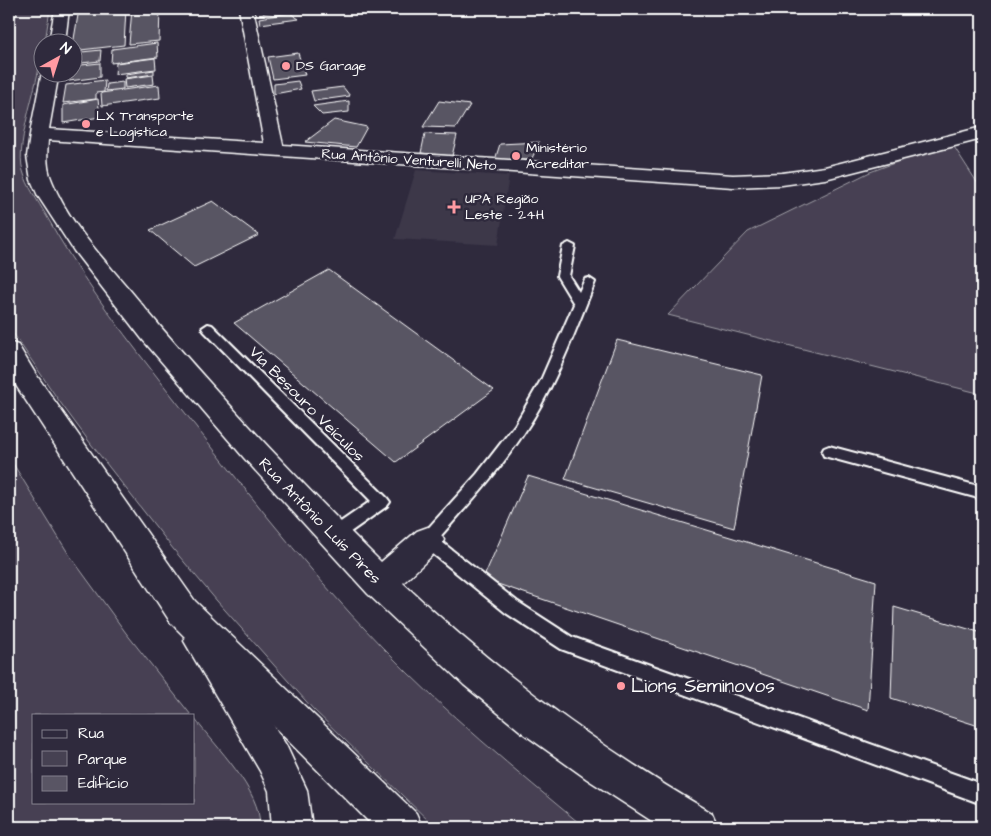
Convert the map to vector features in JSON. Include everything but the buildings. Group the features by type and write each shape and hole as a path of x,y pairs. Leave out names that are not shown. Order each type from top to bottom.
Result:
{"main road":[{"path":"59,32 62,9"},
{"path":"246,9 275,150"},
{"name":"Rua Antônio Luís Pires","path":"49,82 36,164 41,181 68,225 169,357 228,424 380,584 450,649 576,749 656,803 698,827"},
{"name":"Rua Antônio Venturelli Neto","path":"41,134 733,180 782,179 825,174 982,133"},
{"path":"9,351 26,380 183,612 273,758 288,790 292,827"},
{"path":"380,584 428,540"},
{"path":"183,612 402,827"}],"lane":[{"path":"569,246 563,276 580,304"},
{"path":"589,282 531,412 478,482 428,540 507,605 534,625 567,643 982,794"},
{"name":"Via Besouro Veículos","path":"208,328 382,502 334,535"},
{"path":"829,452 982,493"}],"shaded area":[{"name":"UPA Região Leste - 24H","path":"416,170 509,176 498,245 395,239"}],"green space":[{"path":"18,9 50,9 47,32 32,32 32,82 36,82 22,143 21,158 23,171 30,188 70,256 110,315 236,478 351,615 455,717 584,827 435,827 313,709 217,601 174,550 57,398 9,327 9,37"},
{"path":"951,142 982,190 982,394 668,315 748,232 870,172"},
{"path":"9,457 68,553 126,633 190,714 32,714 32,804 195,804 195,719 225,755 245,784 253,798 260,827 9,827"}],"place":[{"name":"DS Garage","path":"286,66"},
{"name":"LX Transporte e Logística","path":"86,124"},
{"name":"Ministério Acreditar","path":"516,156"},
{"name":"UPA Região Leste - 24H","path":"454,207"},
{"name":"Lions Seminovos","path":"621,686"}]}
